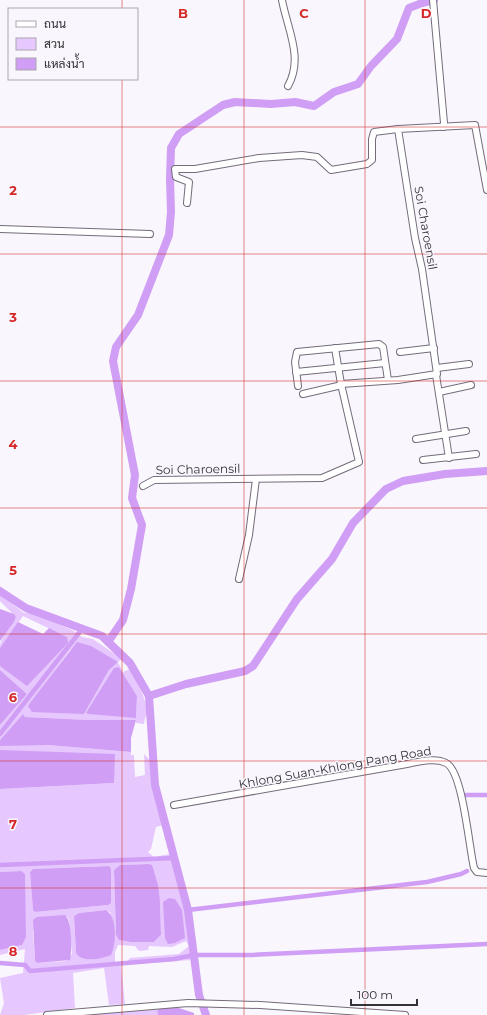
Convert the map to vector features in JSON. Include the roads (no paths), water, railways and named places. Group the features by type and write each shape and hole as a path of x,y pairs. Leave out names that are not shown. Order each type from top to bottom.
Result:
{"street":[{"path":"282,0 290,27 295,67 295,74 288,86"},
{"path":"433,1 444,123 443,127"},
{"path":"187,203 189,182 176,177 175,169 195,169 259,158 302,155 317,157 331,170 367,164 372,160 372,139 374,132 376,131 476,125 487,190"},
{"name":"Soi Charoensil","path":"398,129 434,348 436,372 449,458"},
{"path":"0,229 150,234"},
{"path":"298,386 295,354 297,352 380,344 383,347 388,380"},
{"path":"335,348 341,385"},
{"path":"400,352 434,348"},
{"path":"296,372 386,363"},
{"path":"303,394 341,385 388,380 436,372 469,364"},
{"name":"Soi Charoensil","path":"143,486 154,480 327,477 359,462 341,385"},
{"path":"439,392 471,385"},
{"path":"416,439 466,431"},
{"path":"423,460 476,454"},
{"name":"Soi Charoensil","path":"240,579 249,535 256,479"},
{"name":"Khlong Suan-Khlong Pang Road","path":"174,805 407,764 438,761 445,762 454,771 460,790 474,868 478,872 487,873"},
{"path":"46,1015 188,1003 405,1015"}],"water":[{"path":"0,609 14,614 16,617 0,641"},
{"path":"18,622 43,634 49,628 67,637 68,643 27,686 0,666 0,648"},
{"path":"77,642 91,646 118,662 109,670 84,714 32,712 28,706"},
{"path":"119,667 137,696 136,718 86,713 114,668"},
{"path":"0,670 27,694 0,725"},
{"path":"23,714 25,717 89,720 136,720 131,738 131,752 48,745 0,746 0,740"},
{"path":"0,750 115,754 114,783 0,789"},
{"path":"120,865 152,865 158,885 161,935 154,942 130,942 119,940 116,935 114,870"},
{"path":"109,866 111,869 111,903 108,905 35,912 33,910 30,872 33,869"},
{"path":"21,871 25,874 26,937 22,945 0,950 0,872"},
{"path":"169,898 175,899 182,910 185,938 175,943 168,944 165,938 163,902"},
{"path":"106,910 113,919 115,931 111,955 92,959 79,956 76,953 74,916 79,913"},
{"path":"65,915 70,929 70,960 37,963 35,961 33,920 37,917"},
{"path":"160,1008 179,1008 194,1013 194,1015 158,1015 157,1011"}],"waterway":[{"path":"108,642 123,620 131,589 142,525 132,498 135,475 113,361 116,347 138,315 169,235 171,212 171,148 179,134 223,105 235,102 271,104 295,102 314,106 334,92 358,84 371,66 397,39 409,8 434,0"},
{"path":"149,696 186,684 245,671 253,666 297,599 332,559 353,523 386,489 403,481 445,474 487,471"},
{"path":"0,591 26,608 102,636 130,663 149,696 155,785 188,910 199,995 206,1015"},
{"path":"0,734 82,629"},
{"path":"466,795 487,795"},
{"path":"0,865 175,858"},
{"path":"188,910 427,882 461,874 467,871"},
{"path":"0,963 25,965 30,971 174,959 194,955 251,955 487,944"}]}
